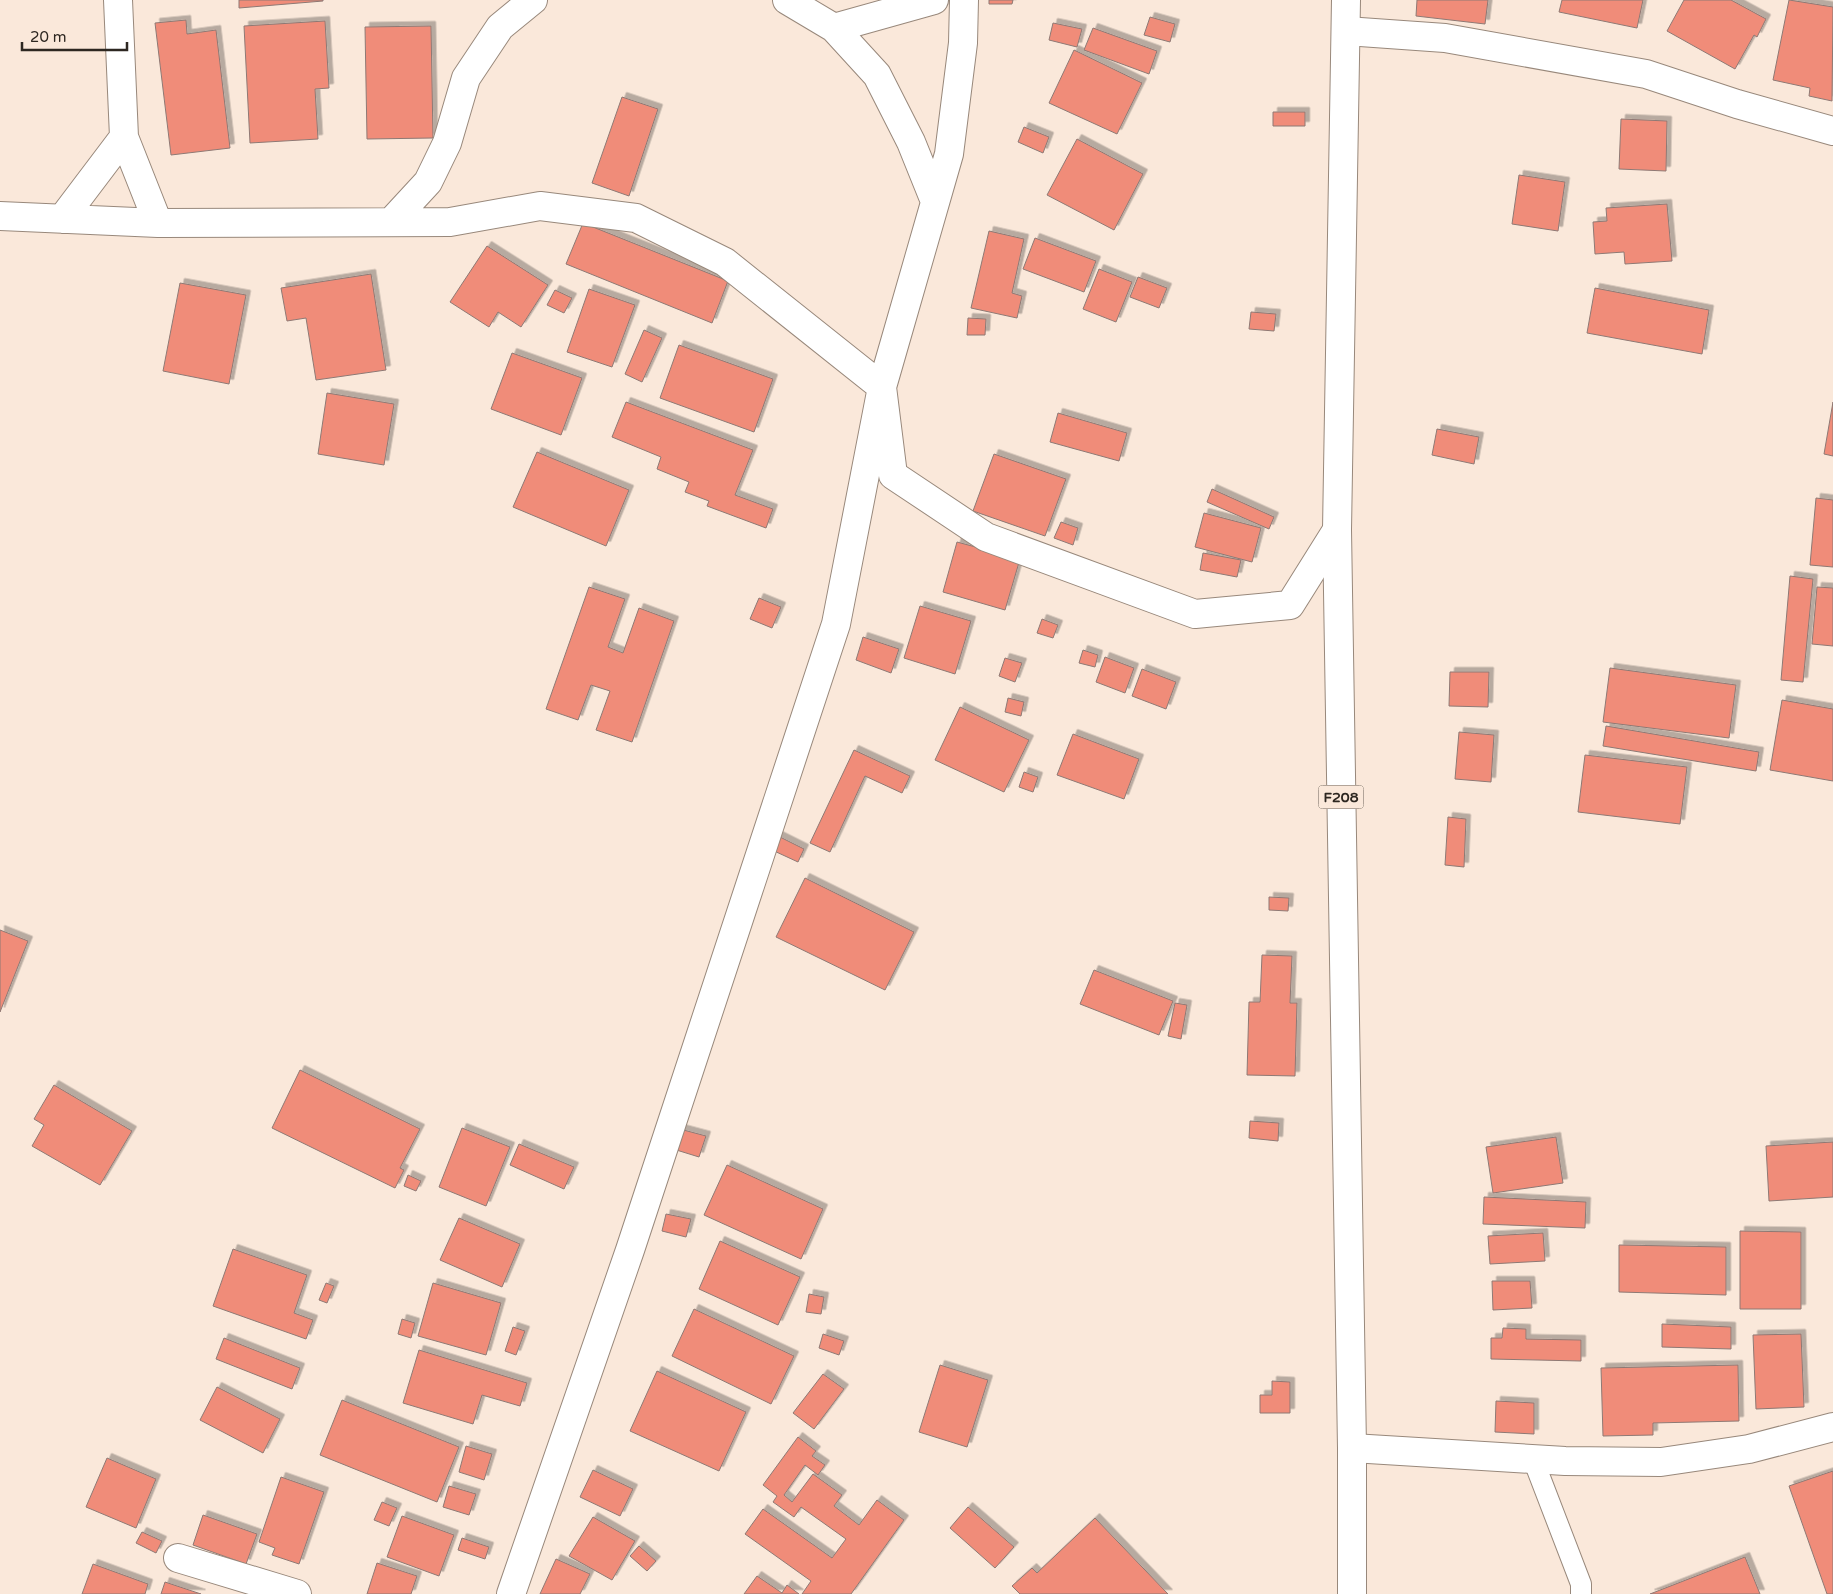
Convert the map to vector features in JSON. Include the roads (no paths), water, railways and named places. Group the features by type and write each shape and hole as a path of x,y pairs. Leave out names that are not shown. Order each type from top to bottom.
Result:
{"street":[{"path":"118,0 124,136 158,224"},
{"path":"392,221 428,182 447,144 466,78 500,27 533,0"},
{"path":"787,0 834,28 877,75 911,142 934,199"},
{"path":"834,28 934,0"},
{"path":"511,1594 627,1260 836,624 882,386 934,199 949,154 963,42 964,0"},
{"name":"F208","path":"1346,0 1337,530 1352,1448 1352,1594"},
{"path":"1346,31 1445,38 1646,74 1737,104 1833,131"},
{"path":"62,219 124,136"},
{"path":"0,216 158,224 450,222 540,206 636,218 725,262 882,386 893,475 986,537 1195,614 1290,605 1337,530"},
{"path":"1352,1448 1533,1459 1661,1462 1749,1449 1833,1427"},
{"path":"178,1558 297,1594"}],"lane":[{"path":"1533,1459 1581,1584 1581,1594"}]}
